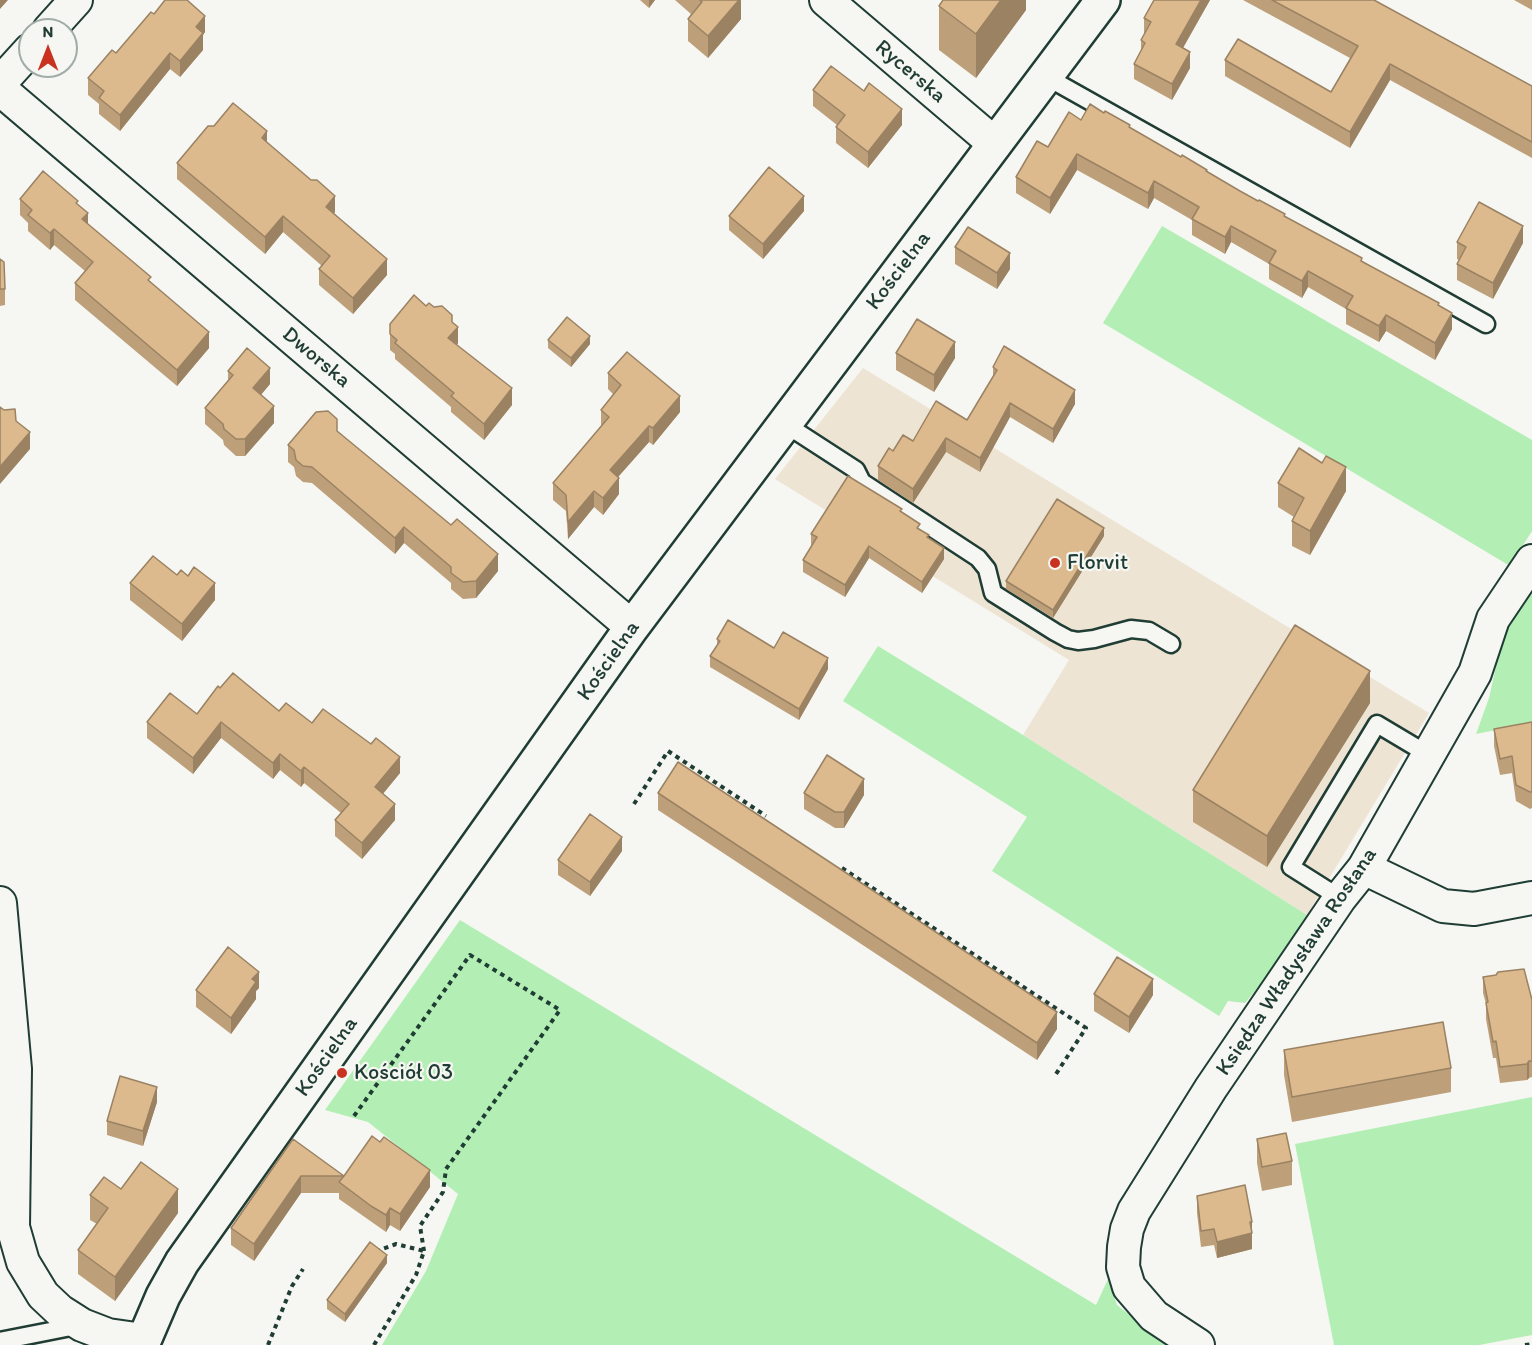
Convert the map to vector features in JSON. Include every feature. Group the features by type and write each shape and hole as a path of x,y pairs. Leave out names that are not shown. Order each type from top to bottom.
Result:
{"street":[{"path":"60,18 76,0"},
{"name":"Rycerska","path":"826,0 995,144"},
{"name":"Kościelna","path":"143,1344 163,1296 182,1262 632,627 1103,0"},
{"path":"0,83 18,63"},
{"name":"Dworska","path":"0,89 632,627"},
{"name":"Księdza Władysława Rosłana","path":"1198,1345 1154,1316 1129,1287 1123,1267 1127,1229 1134,1211 1211,1088 1340,898 1364,868 1475,673 1493,619 1532,561"},
{"path":"1364,868 1443,906 1474,909 1532,898"},
{"path":"0,903 15,1069 13,1227 23,1262 43,1295 60,1311 95,1330 143,1344"}],"lane":[{"path":"1045,76 1486,324"},
{"path":"785,424 856,470 862,482 978,558 987,569 993,593 1055,632 1078,641 1131,629 1149,631 1171,644"},
{"path":"1340,898 1291,867 1377,724 1429,755"},
{"path":"0,1341 95,1330"}],"path":[{"path":"634,804 668,751 766,816"},
{"path":"842,868 1086,1028 1053,1077"},
{"path":"354,1116 470,955 560,1010 446,1169 442,1192 420,1226 424,1251 416,1275 374,1345"},
{"path":"374,1252 396,1244 424,1251"},
{"path":"268,1345 292,1286 303,1269"},
{"path":"1525,1345 1532,1344"}],"shaded area":[{"path":"863,368 1429,713 1307,915 1023,735 1069,660 775,479"}],"green space":[{"path":"1162,226 1532,440 1532,531 1510,566 1103,323"},
{"path":"1532,588 1532,723 1476,734 1489,698 1505,626"},
{"path":"878,646 1307,915 1270,973 1245,1003 1228,1001 1219,1016 992,871 1027,817 843,701"},
{"path":"460,920 1096,1305 1108,1279 1117,1305 1168,1345 382,1345 426,1271 458,1194 368,1122 325,1110"},
{"path":"1532,1097 1532,1335 1479,1345 1334,1345 1295,1144"}],"building":[{"path":"165,0 187,0 205,16 196,27 203,33 180,61 170,53 120,115 99,98 104,91 88,78 112,50 116,53 151,12 154,14"},
{"path":"700,0 739,0 708,36 688,19 702,2"},
{"path":"943,0 1001,0 976,34 939,6"},
{"path":"1154,0 1201,0 1176,44 1190,52 1172,84 1134,64 1145,43 1141,40 1151,22 1144,18"},
{"path":"1272,0 1374,0 1532,86 1532,142 1390,64 1350,132 1225,60 1238,39 1331,92 1358,46"},
{"path":"831,66 864,91 869,83 902,109 868,152 836,127 845,115 813,90"},
{"path":"233,103 267,131 262,138 311,180 317,180 335,196 326,207 387,259 353,298 319,269 330,256 283,216 265,237 177,163 208,126 214,126"},
{"path":"1090,104 1130,125 1129,127 1181,157 1182,155 1240,191 1285,214 1284,216 1362,258 1361,261 1439,303 1438,305 1452,313 1435,343 1386,315 1379,326 1346,308 1353,296 1308,271 1302,281 1269,263 1276,251 1231,226 1225,237 1192,219 1199,207 1154,181 1148,193 1077,154 1050,198 1016,177 1037,141 1048,147 1069,112 1081,120"},
{"path":"769,167 804,196 763,244 729,216"},
{"path":"43,171 78,201 76,203 88,213 82,219 151,277 148,280 209,332 177,370 75,283 93,262 54,229 50,233 28,215 32,210 20,199"},
{"path":"1479,202 1523,226 1493,283 1457,264 1466,247 1457,242"},
{"path":"968,227 1010,253 997,273 955,247"},
{"path":"0,259 4,262 5,289 0,289"},
{"path":"414,295 426,306 429,303 434,307 442,306 452,315 452,322 458,327 448,338 512,388 484,424 451,396 454,393 395,343 397,340 390,334 390,324"},
{"path":"567,317 590,336 571,358 548,340"},
{"path":"917,319 955,342 934,375 896,353"},
{"path":"1004,346 1075,390 1053,429 1010,403 980,458 946,438 913,489 878,466 889,448 893,451 903,435 913,441 936,401 967,420 997,370 993,367"},
{"path":"247,348 270,368 253,388 274,406 245,439 236,439 205,408 233,375 228,371"},
{"path":"627,352 680,396 653,428 649,426 610,470 619,478 603,498 594,491 568,522 566,495 553,483 609,417 601,410 621,385 608,373"},
{"path":"0,407 4,410 15,409 16,421 30,432 0,467"},
{"path":"328,411 337,419 337,431 451,525 457,519 498,554 476,581 463,582 451,573 451,567 404,527 395,538 312,467 303,466 296,460 294,450 288,445 316,412"},
{"path":"1299,448 1322,463 1326,456 1346,467 1310,531 1292,521 1304,498 1278,483"},
{"path":"848,476 902,509 900,511 920,524 917,528 944,548 922,582 869,546 845,585 803,560 817,537 811,534"},
{"name":"Florvit","path":"1057,499 1104,528 1053,610 1006,581"},
{"path":"153,556 177,575 181,570 188,576 194,567 215,583 182,624 130,583"},
{"path":"728,620 774,648 783,632 828,658 799,709 710,656 720,641 717,639"},
{"path":"1295,625 1370,671 1267,836 1193,790"},
{"path":"233,673 279,711 286,703 312,723 323,709 371,744 376,738 400,757 375,787 395,804 362,843 335,820 349,804 304,767 301,771 280,754 273,763 221,722 193,758 147,722 170,693 197,714 218,686 220,688"},
{"path":"1532,722 1532,792 1530,792 1516,785 1512,756 1500,759 1494,729"},
{"path":"827,755 864,779 844,812 835,812 804,793"},
{"path":"678,762 1057,1012 1037,1043 658,793"},
{"path":"590,814 622,837 590,882 558,860"},
{"path":"228,947 259,972 252,979 256,982 231,1018 196,990"},
{"path":"1117,957 1153,979 1129,1017 1094,994"},
{"path":"1524,969 1532,1000 1532,1061 1527,1064 1500,1067 1496,1041 1493,1042 1483,977 1496,975 1498,972"},
{"path":"1443,1022 1451,1068 1292,1097 1284,1050"},
{"path":"120,1076 157,1087 143,1131 107,1121"},
{"path":"1286,1133 1292,1161 1262,1167 1257,1139"},
{"path":"372,1136 380,1142 384,1137 430,1170 400,1214 390,1208 386,1215 339,1182"},
{"path":"293,1139 344,1176 301,1176 254,1244 231,1228"},
{"path":"141,1162 178,1189 115,1277 78,1250 108,1208 90,1195 104,1177 121,1189"},
{"path":"1245,1185 1252,1233 1217,1242 1214,1229 1201,1231 1197,1196"},
{"path":"370,1242 387,1255 345,1314 327,1300"}],"place":[{"name":"Florvit","path":"1055,563"},
{"name":"Kościół 03","path":"342,1073"}]}
